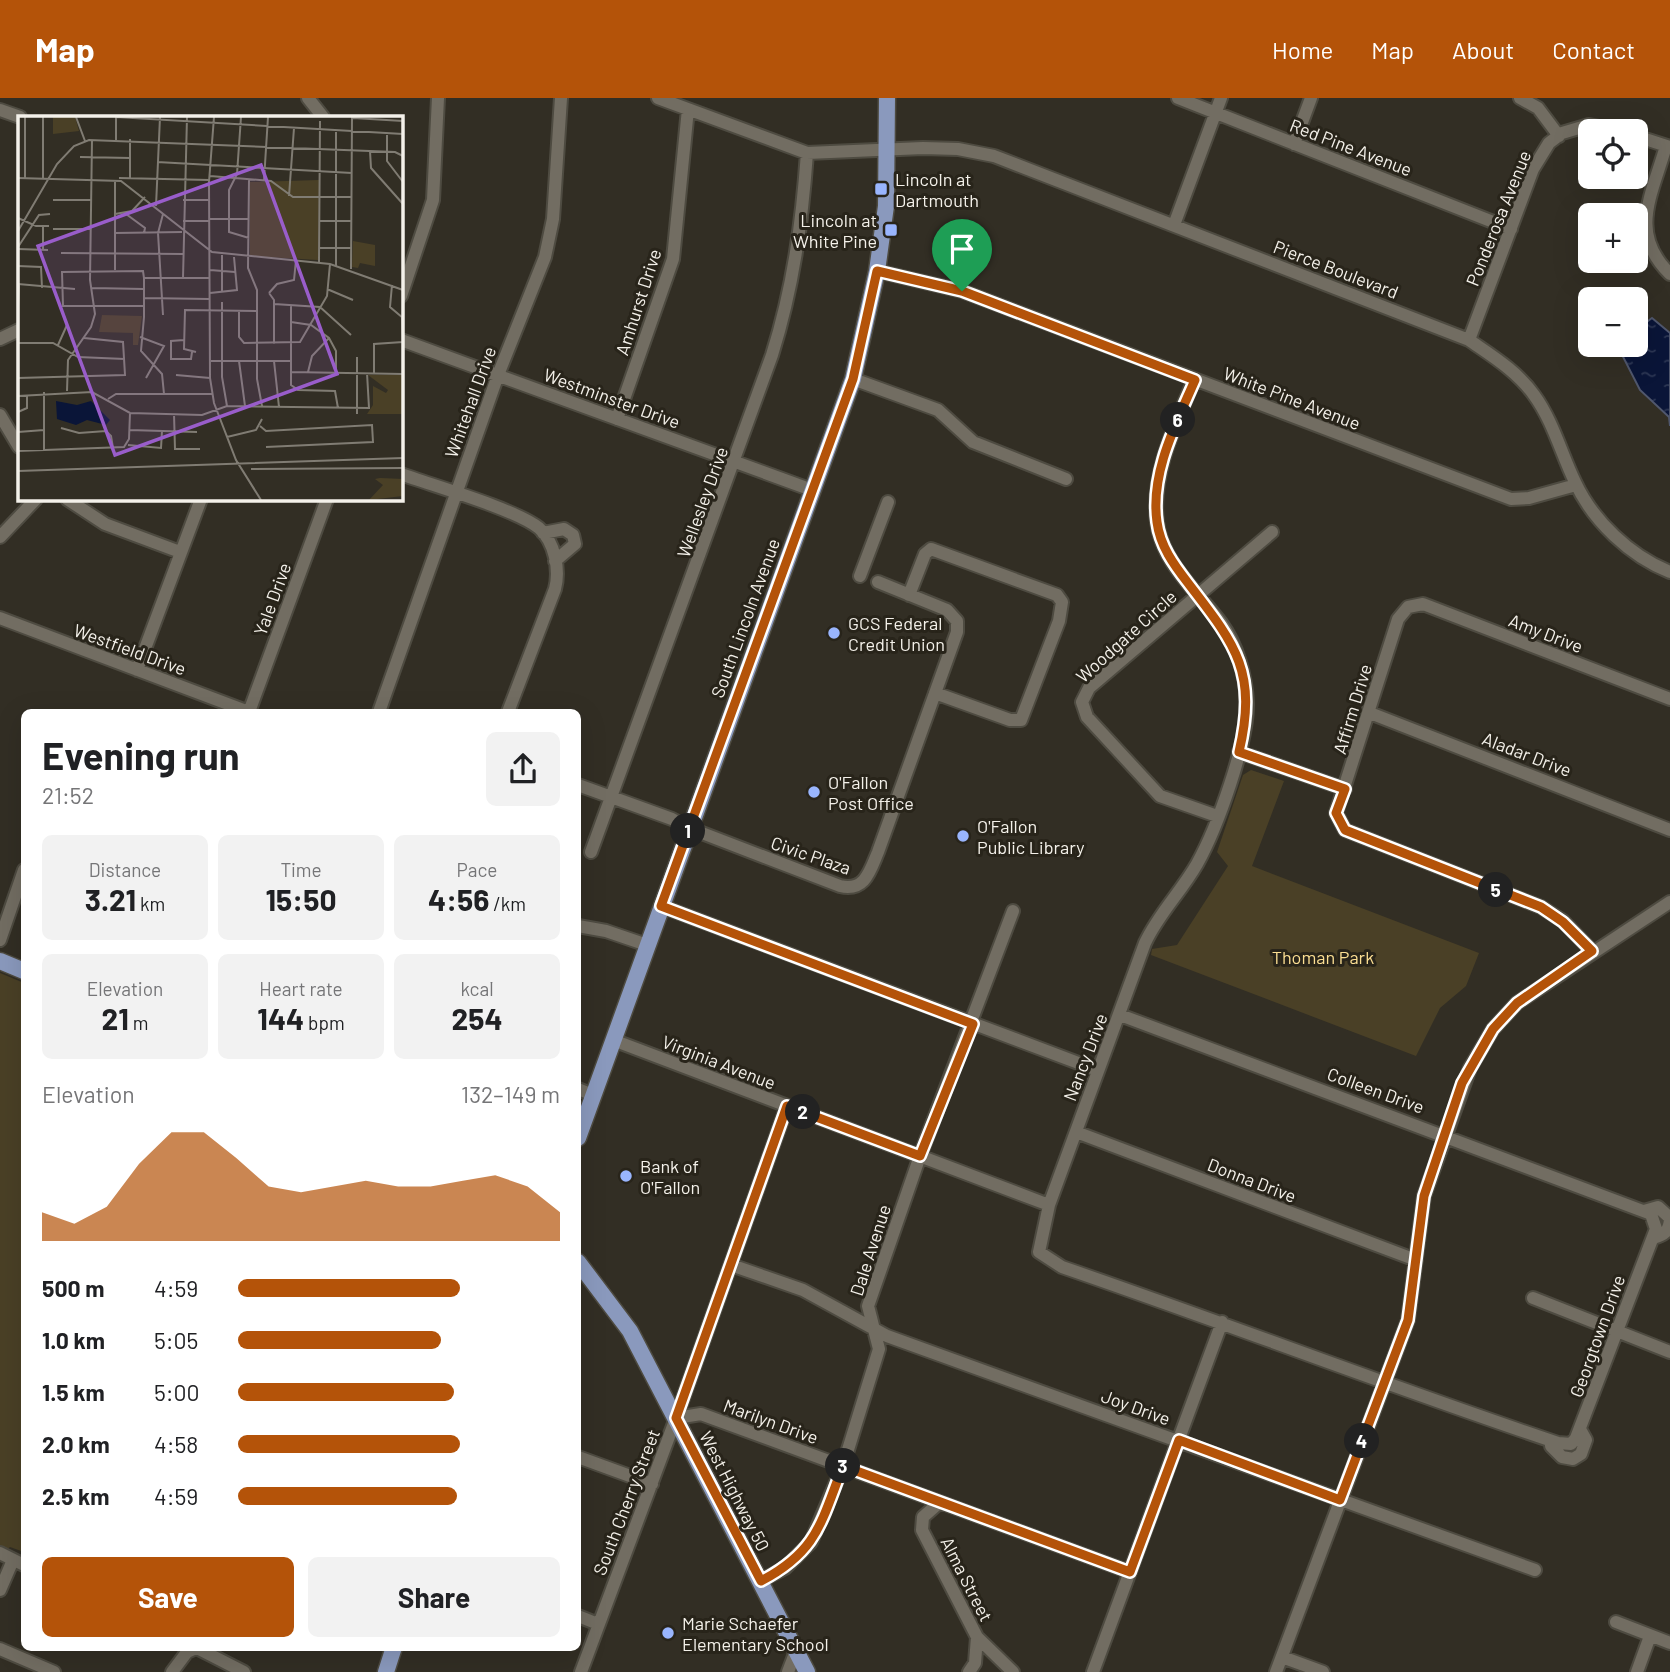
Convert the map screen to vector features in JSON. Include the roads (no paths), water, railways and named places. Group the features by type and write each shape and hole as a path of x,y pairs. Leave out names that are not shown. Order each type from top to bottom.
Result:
{"main road":[{"name":"South Lincoln Avenue","path":"581,1118 585,1092 612,1040 853,379 877,271 886,206 887,98"},
{"path":"0,961 21,970"},
{"name":"West Highway 50","path":"581,1266 630,1331 807,1672"},
{"path":"386,1672 393,1651"}],"street":[{"path":"308,98 322,116"},
{"path":"402,293 433,200 438,98"},
{"name":"Whitehall Drive","path":"380,709 454,494 545,257 553,219 561,98"},
{"path":"658,98 807,153"},
{"name":"Red Pine Avenue","path":"1178,98 1511,229"},
{"path":"1174,225 1221,98"},
{"path":"1294,144 1311,98"},
{"path":"1520,98 1538,108 1559,136 1578,129"},
{"name":"Amhurst Drive","path":"617,419 673,259 688,109"},
{"path":"1,111 18,116"},
{"name":"Ponderosa Avenue","path":"1469,340 1534,169 1549,143 1559,136"},
{"path":"1648,140 1668,147 1647,214 1645,235 1652,254 1670,274"},
{"name":"Pierce Boulevard","path":"807,153 958,149 994,156 1469,340 1507,366 1534,394 1553,427 1576,485 1597,517 1618,540 1639,556 1670,572"},
{"name":"Wellesley Drive","path":"591,852 736,461 792,288 800,241 807,153"},
{"name":"White Pine Avenue","path":"877,271 962,291 1511,499 1529,498 1576,485"},
{"path":"0,339 18,330"},
{"name":"Westminster Drive","path":"402,341 812,490"},
{"path":"853,379 938,410 973,442 1066,478"},
{"name":"Nancy Drive","path":"1195,380 1163,463 1157,522 1170,559 1223,625 1244,676 1247,703 1239,752 1198,863 1157,917 1097,1070 1049,1205 1038,1244 1043,1257 1062,1267 1222,1322 1383,1384 1551,1441 1571,1444"},
{"path":"0,415 18,445"},
{"path":"402,474 520,518 543,533 552,546 558,578 509,709"},
{"path":"0,537 35,500"},
{"path":"69,500 105,524 180,552"},
{"path":"137,670 201,500"},
{"name":"Yale Drive","path":"250,709 327,500"},
{"path":"860,576 888,502"},
{"path":"543,533 564,529 573,535 575,544 555,561"},
{"name":"Woodgate Circle","path":"1217,816 1160,796 1087,717 1082,702 1089,688 1272,532"},
{"path":"878,582 909,595 947,610 957,621 957,632 935,693 1010,720 1021,720 1059,621 1062,601 1057,595 931,549 925,554 909,595"},
{"name":"Amy Drive","path":"1408,607 1423,604 1670,699"},
{"name":"Affirm Drive","path":"1408,607 1398,620 1336,813 1340,825 1345,830 1541,907 1563,922 1592,951"},
{"name":"Westfield Drive","path":"0,618 241,709"},
{"name":"Civic Plaza","path":"689,828 840,886 856,887 870,870 935,693"},
{"name":"Aladar Drive","path":"1370,713 1670,830"},
{"path":"1239,752 1345,789"},
{"path":"581,786 672,818 689,828"},
{"path":"0,940 21,879"},
{"path":"1276,1672 1408,1320 1424,1196 1447,1135 1462,1083 1493,1029 1527,995 1670,902"},
{"path":"661,906 1097,1070"},
{"name":"Dale Avenue","path":"761,1581 785,1568 811,1542 843,1466 876,1367 879,1349 868,1306 920,1156 973,1024 1013,911"},
{"path":"581,927 606,931 647,945"},
{"name":"Colleen Drive","path":"1120,1015 1447,1135 1644,1211 1656,1221"},
{"name":"Virginia Avenue","path":"612,1040 1049,1205"},
{"name":"South Cherry Street","path":"581,1672 732,1265 787,1106"},
{"name":"Donna Drive","path":"1076,1132 1416,1260"},
{"name":"Georgtown Drive","path":"1644,1211 1658,1207 1670,1219 1670,1227 1664,1235 1653,1238"},
{"name":"Georgtown Drive","path":"1571,1444 1581,1430 1653,1238 1656,1221"},
{"name":"Joy Drive","path":"732,1265 803,1290 887,1336 1535,1570"},
{"path":"1533,1298 1670,1352"},
{"path":"1093,1672 1222,1322"},
{"name":"Marilyn Drive","path":"676,1418 701,1414 1130,1572"},
{"name":"Nancy Drive","path":"1551,1441 1551,1446 1562,1457 1573,1459 1581,1454 1586,1440 1581,1430"},
{"path":"581,1458 652,1484"},
{"name":"Alma Street","path":"940,1502 923,1517 922,1530 977,1637 1013,1672"},
{"path":"0,1553 19,1562 0,1590"},
{"path":"581,1617 598,1624"},
{"path":"1616,1622 1670,1643"},
{"path":"1637,1672 1650,1636"},
{"name":"Alma Street","path":"969,1672 975,1663 977,1637"},
{"path":"0,1649 54,1672"},
{"path":"172,1672 189,1651"},
{"path":"205,1651 244,1672"},
{"path":"788,1672 796,1651"},
{"path":"1282,1657 1323,1672"}],"water":[{"path":"1652,318 1670,333 1670,426 1669,417 1640,390 1623,357 1648,357 1648,321"}],"place":[{"name":"Lincoln at Dartmouth","path":"881,189"},
{"name":"Lincoln at White Pine","path":"891,230"},
{"name":"GCS Federal Credit Union","path":"834,633"},
{"name":"O'Fallon Post Office","path":"814,792"},
{"name":"O'Fallon Public Library","path":"963,836"},
{"name":"Bank of O'Fallon","path":"626,1176"},
{"name":"Marie Schaefer Elementary School","path":"668,1633"}],"park label":[{"name":"Thoman Park","path":"1323,957"}]}
